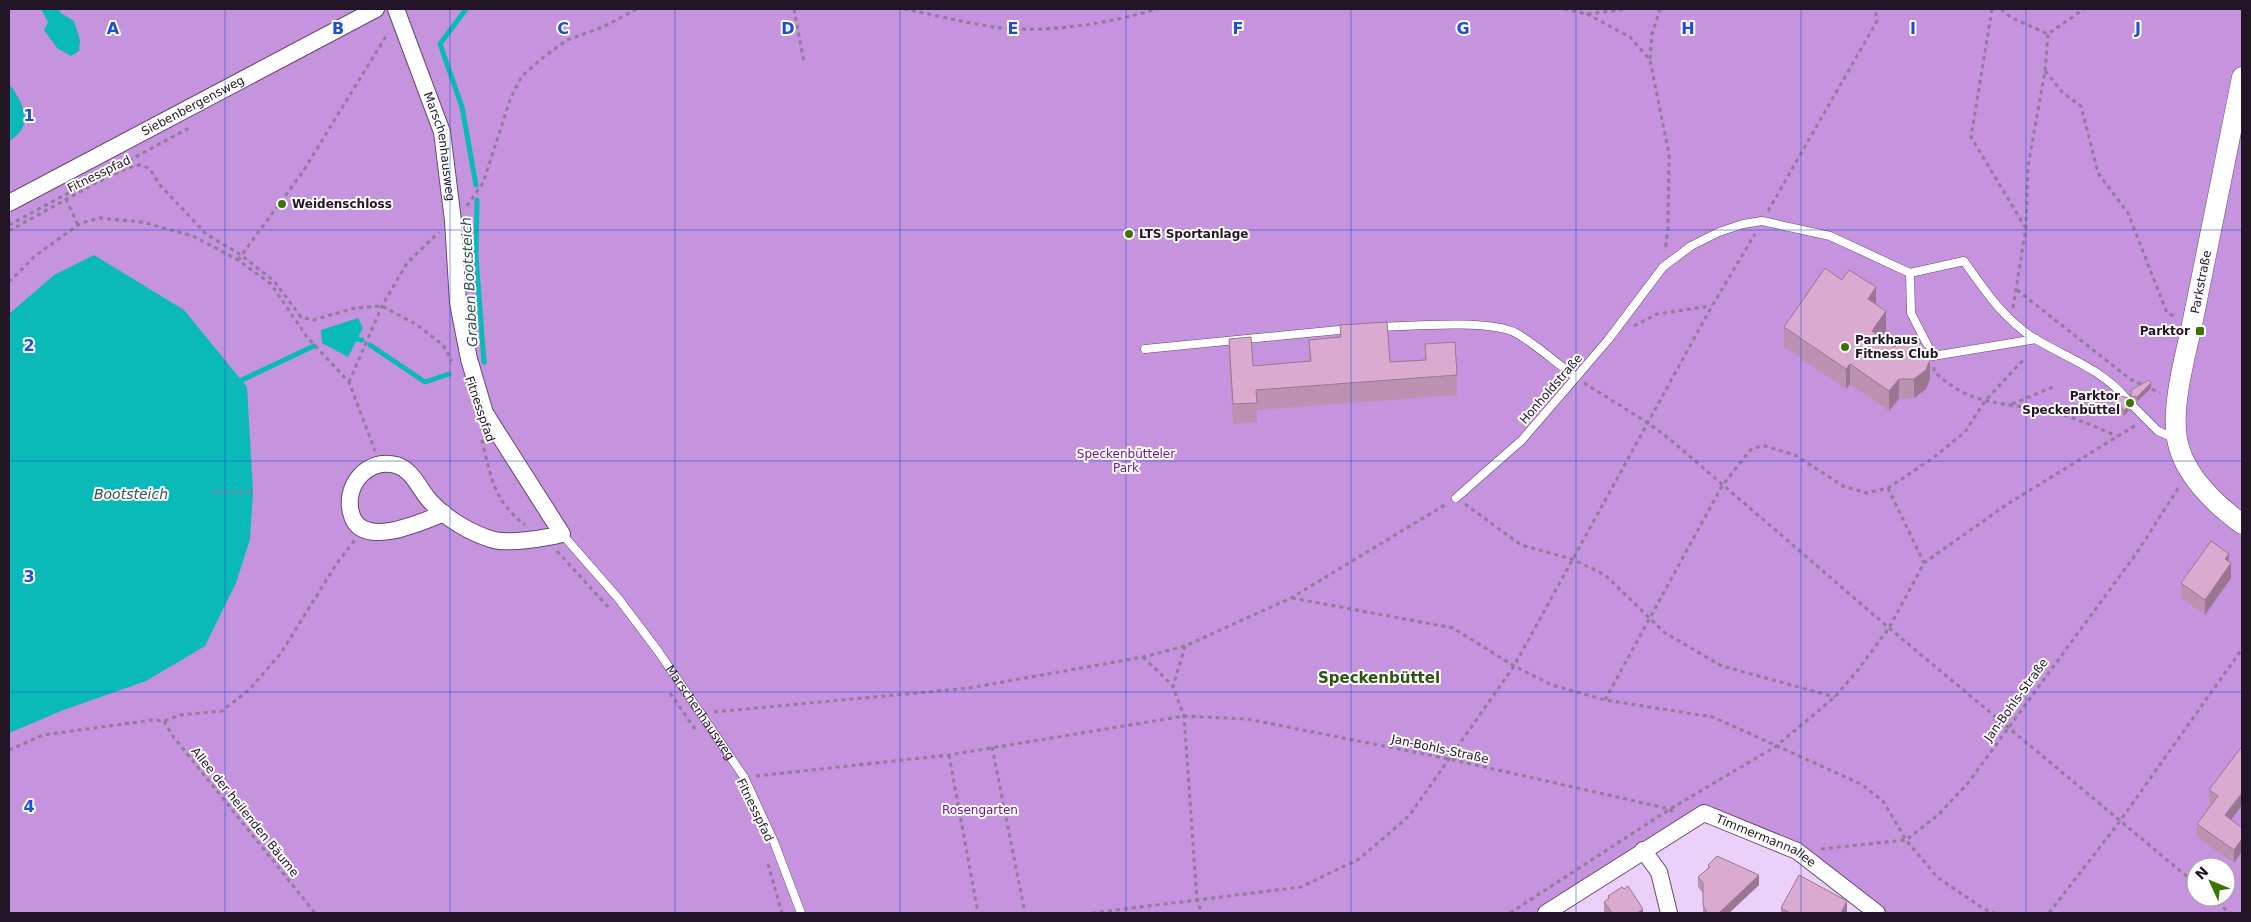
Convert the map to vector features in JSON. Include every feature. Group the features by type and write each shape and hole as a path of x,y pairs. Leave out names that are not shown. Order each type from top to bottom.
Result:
{"street":[{"name":"Siebenbergensweg","path":"9,203 376,9"},
{"name":"Marschenhausweg","path":"397,12 442,132 453,221 458,303 469,359 485,414 562,534"},
{"name":"Parkstraße","path":"2242,77 2183,365 2178,401 2177,439 2187,468 2202,487 2242,524"},
{"path":"444,513 410,526 386,531 362,530 355,524 350,514 350,496 354,482 379,464 397,465 409,472 430,501 444,513 468,529 495,541 544,539 562,534"},
{"name":"Timmermannallee","path":"1546,913 1704,813 1798,851 1877,913"},
{"path":"1643,850 1659,872 1669,913"}],"lane":[{"name":"Honholdstraße","path":"1456,498 1522,440 1608,340 1663,267 1691,246 1719,232 1743,224 1762,222"},
{"path":"1762,222 1830,236 1910,273 1964,261 1993,302 2010,321 2036,339 2085,364 2118,389 2126,398"},
{"path":"1910,273 1910,314 1933,356 2036,339"},
{"path":"1369,328 1423,325 1498,327 1516,333 1576,377"},
{"path":"1145,349 1360,328"},
{"path":"2133,406 2158,431 2177,439"},
{"name":"Marschenhausweg","path":"562,534 618,598 702,713 744,777 774,842 801,913"}],"path":[{"path":"349,382 382,306 407,263 453,221 483,183 511,97 522,76 567,40 603,27 637,9"},
{"path":"794,9 804,62"},
{"path":"904,9 1002,28 1053,28 1131,16 1157,9"},
{"path":"1564,9 1587,14 1630,38 1650,60"},
{"path":"1587,14 1627,9"},
{"path":"1660,9 1652,34 1650,60 1669,154 1668,230 1663,267"},
{"path":"1092,913 1301,887 1360,859 1409,816 1514,666 1712,306 1877,21 1875,9"},
{"path":"1992,9 1971,137 2026,227"},
{"path":"2001,9 2012,18 2048,34"},
{"path":"2048,34 2084,9"},
{"path":"238,260 302,173 397,12"},
{"path":"2010,321 2017,290 2026,227 2028,166 2045,72 2048,34"},
{"path":"2045,72 2063,93 2081,106 2098,173 2128,213 2167,313 2192,325"},
{"name":"Fitnesspfad","path":"9,231 125,169 139,165 148,168 160,185 206,234 241,255 274,281 301,317 313,320 355,308 382,306 417,325 443,345 456,368"},
{"path":"57,178 78,225"},
{"path":"9,282 35,256 78,225 100,218 142,222 193,236 238,260 271,284 307,337 349,382 379,464"},
{"path":"2017,290 2130,379 2178,401"},
{"path":"1633,327 1657,314 1712,306"},
{"path":"1933,356 1934,371 1944,381 1963,394 1985,401 2011,404 2076,418 2117,436"},
{"path":"1605,700 1722,486 1752,448 1765,446 1794,455 1843,486 1867,493 1888,488 1933,458 1965,432 1985,401 2025,358"},
{"path":"1576,377 1648,422 1672,441 1889,628 2186,876"},
{"path":"2011,404 2053,387"},
{"path":"1510,913 1670,809 1775,746 1835,697 1858,672 1889,628 1924,563 2006,506 2117,436 2146,421"},
{"name":"Fitnesspfad","path":"481,438 492,482 508,512 555,549 613,613"},
{"name":"Jan-Bohls-Straße","path":"1906,840 1938,815 1968,783 2136,554 2179,487 2187,468"},
{"path":"1888,488 1924,563"},
{"path":"215,492 253,492"},
{"path":"702,713 969,688 1143,657 1185,646 1291,598 1456,498 1521,545 1572,559 1605,575 1665,633 1722,666 1835,697"},
{"path":"9,750 43,735 153,720 164,721 180,715 222,711 250,689 281,653 337,563 362,530"},
{"path":"1291,598 1453,628 1514,666 1552,685 1605,700 1713,717 1861,784 1883,801 1906,840 1937,877 1984,909 1994,913"},
{"path":"1173,687 1185,646"},
{"path":"2049,913 2120,822 2242,649"},
{"path":"1143,657 1173,687 1184,716 1197,900 1202,913"},
{"path":"667,689 699,734"},
{"name":"Jan-Bohls-Straße","path":"744,777 949,755 992,746 1184,716 1248,718 1449,759 1670,809"},
{"name":"Allee der heilenden Bäume","path":"164,721 172,734 315,913"},
{"path":"992,746 1025,913"},
{"path":"949,755 978,913"},
{"path":"1670,809 1684,825"},
{"path":"1798,851 1906,840"},
{"path":"768,862 782,913"}],"green space":[{"name":"Speckenbütteler Park","path":"9,9 2242,9 2242,913 1882,913 1799,849 1704,811 1534,913 9,913"}],"water":[{"path":"41,9 58,9 74,21 80,40 79,51 71,56 57,48 44,30 48,22"},
{"path":"11,86 20,101 25,116 22,129 9,141 9,87"},
{"name":"Bootsteich","path":"94,255 184,310 247,387 253,492 250,539 236,583 205,646 146,681 61,711 9,733 9,314 54,275"},
{"path":"358,318 363,328 348,357 322,343 321,330"}],"building":[{"path":"1825,268 1842,280 1849,270 1876,287 1868,299 1886,311 1872,331 1895,347 1902,339 1910,339 1922,344 1927,350 1930,360 1926,370 1914,379 1899,379 1889,391 1850,364 1846,369 1784,327"},
{"path":"1387,322 1390,362 1426,360 1425,344 1455,342 1457,375 1256,390 1257,403 1233,404 1229,339 1251,337 1253,366 1311,361 1309,340 1341,337 1340,325"},
{"path":"2149,380 2151,383 2137,397 2131,396 2131,390"},
{"path":"2121,396 2128,398 2129,405 2124,411 2116,399"},
{"path":"2211,541 2229,554 2225,559 2231,563 2205,600 2181,583"},
{"path":"2242,746 2242,793 2225,815 2242,828 2242,839 2234,850 2197,824 2218,796 2209,790"},
{"path":"1717,856 1759,875 1719,913 1707,913 1703,905 1703,883 1698,877 1710,867 1708,865"},
{"path":"1799,875 1847,901 1841,913 1790,913 1781,908"},
{"path":"1628,886 1643,909 1637,913 1612,913 1604,902 1609,898 1608,896 1622,887 1624,889"}],"waterway":[{"name":"Graben Bootsteich","path":"466,9 440,44 462,107 476,185"},
{"name":"Graben Bootsteich","path":"477,200 476,256 484,362"},
{"name":"Graben Bootsteich","path":"351,338 362,340"},
{"name":"Graben Bootsteich","path":"370,345 425,382 449,374"},
{"name":"Graben Bootsteich","path":"242,380 314,346"}],"place":[{"name":"Weidenschloss","path":"282,204"},
{"name":"LTS Sportanlage","path":"1129,234"},
{"name":"Parktor","path":"2200,331"},
{"name":"Parkhaus Fitness Club","path":"1845,347"},
{"name":"Parktor Speckenbüttel","path":"2130,403"}],"district":[{"name":"Speckenbüttel","path":"1379,678"}],"park label":[{"name":"Rosengarten","path":"980,810"}]}
